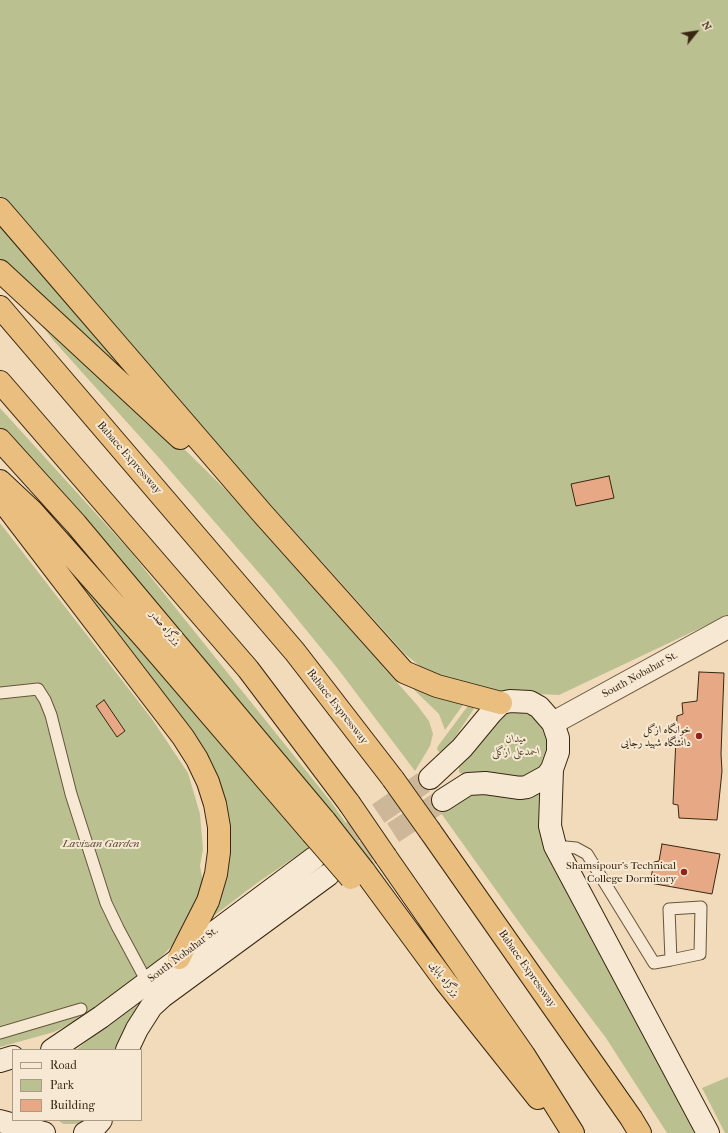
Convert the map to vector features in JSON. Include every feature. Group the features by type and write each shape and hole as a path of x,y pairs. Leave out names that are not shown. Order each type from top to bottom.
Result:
{"highway":[{"path":"0,209 262,513 404,672 437,686 501,703"},
{"path":"0,271 262,513"},
{"name":"Babaee Expressway","path":"0,307 295,652 393,779 631,1118 640,1133"},
{"path":"0,382 248,670 349,803 524,1055 574,1133"},
{"name":"بزرگراه صدر","path":"0,440 76,524 318,827"},
{"path":"0,482 32,511 148,642 318,827"},
{"path":"0,498 183,737 197,759 208,782 219,827 219,852 216,874 208,901 178,958"},
{"name":"بزرگراه بابایی","path":"318,827 358,874 511,1065 568,1133"}],"main road":[{"name":"South Nobahar St.","path":"553,723 728,627"},
{"path":"430,778 462,748 501,703 510,701 530,702 539,707 553,723 558,738 558,752 552,769 547,776 527,787 520,788 477,783 468,784 443,800"},
{"path":"552,769 550,826 555,846 708,1133"},
{"name":"South Nobahar St.","path":"49,1048 101,1017 178,958 314,858"},
{"name":"South Nobahar St.","path":"127,1049 136,1029 151,1007 163,996 328,875"},
{"path":"0,1061 12,1057"},
{"path":"0,1120 44,1133"},
{"path":"32,1121 34,1124 48,1133"},
{"path":"85,1133 94,1128 100,1121"}],"lane":[{"path":"0,693 38,689 46,700 71,794 106,903 147,982"},
{"path":"555,846 576,848 587,854 654,963 671,960 700,954 701,907 668,908 671,960"},
{"path":"0,1033 81,1009"}],"green space":[{"path":"0,0 728,0 728,615 559,695 498,692 453,682 427,672 405,654 196,422 0,196"},
{"path":"0,222 174,416 54,312 0,260"},
{"path":"33,314 177,442 228,492 417,705 429,721 433,734 430,746 415,771 338,669 272,588 160,459 53,340"},
{"path":"0,408 130,551 331,802 510,1056 324,806 173,622 0,428"},
{"path":"28,515 127,630 230,755 314,844 257,883 207,921 221,803"},
{"name":"Lavizan Garden","path":"0,523 152,719 188,773 200,814 203,849 200,866 205,892 180,937 153,966 130,984 79,1019 54,1032 0,1047"},
{"path":"406,682 465,702 445,730 439,714"},
{"path":"470,703 475,707 454,739 444,751 439,752 437,749 438,746"},
{"name":"میدان احمدعلی ازگلی","path":"516,711 532,716 544,728 549,739 549,749 541,767 521,778 465,776 459,772 459,765 500,715"},
{"path":"547,787 539,799 540,829 700,1133 667,1133 606,1038 526,932 438,809 462,795"},
{"path":"145,999 117,1049 77,1049"},
{"path":"728,1077 728,1133 725,1133 702,1088"},
{"path":"59,1121 83,1121 75,1124 63,1124"}],"building":[{"path":"609,476 614,498 576,506 571,484"},
{"name":"خوابگاه ازگل دانشگاه شهید رجایی","path":"699,672 724,673 721,754 722,771 717,820 679,818 678,805 673,804 677,716 683,714 682,703 697,701"},
{"path":"104,700 125,731 117,737 96,706"},
{"name":"Shamsipour's Technical College Dormitory","path":"662,844 720,854 712,894 650,883 654,862 659,861"}],"tunnel":[{"path":"324,851 430,778"},
{"path":"338,869 443,800"}],"place":[{"name":"خوابگاه ازگل دانشگاه شهید رجایی","path":"699,736"},
{"name":"Shamsipour's Technical College Dormitory","path":"684,872"}]}
